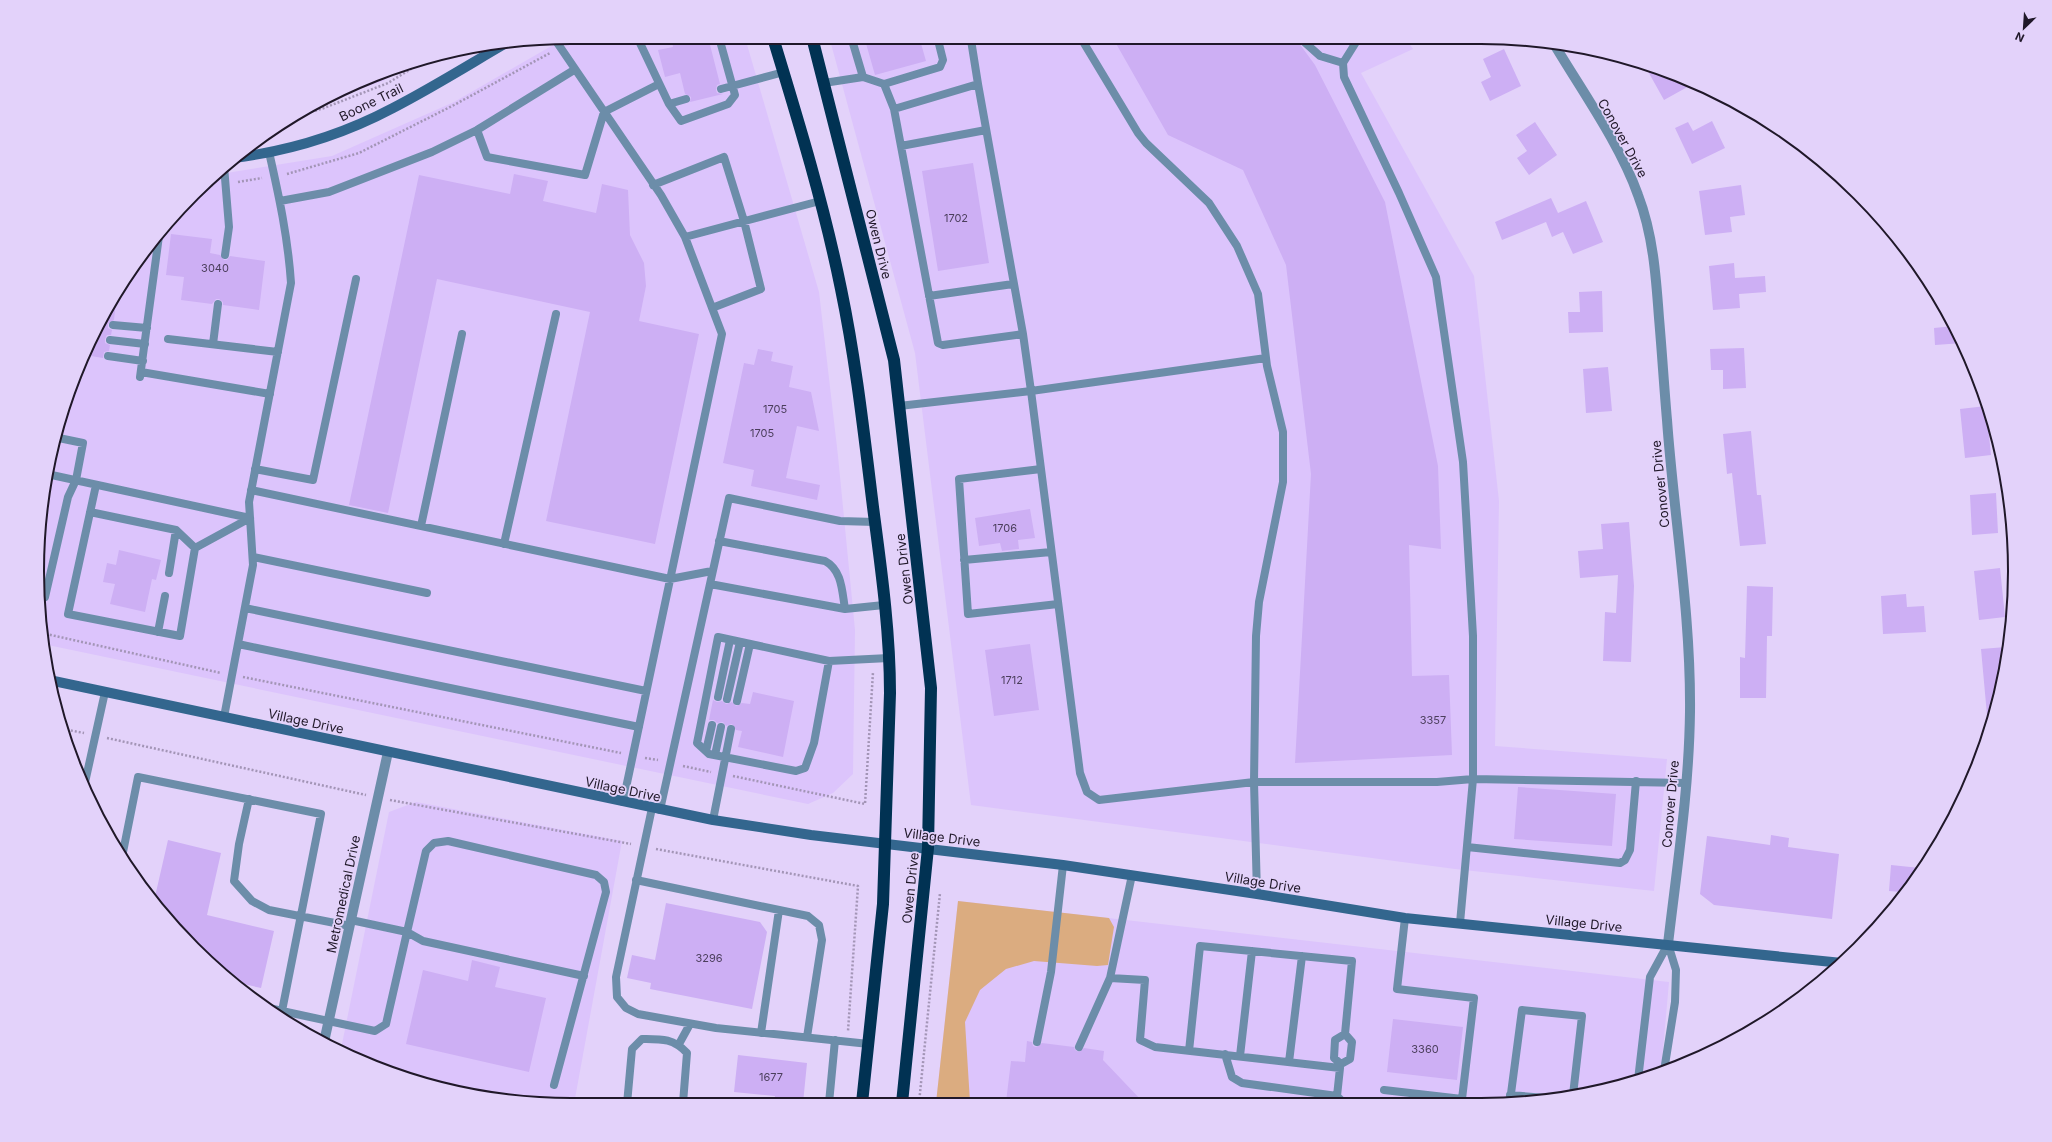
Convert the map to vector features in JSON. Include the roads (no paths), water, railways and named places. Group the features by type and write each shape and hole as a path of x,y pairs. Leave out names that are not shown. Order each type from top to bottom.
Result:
{"highway":[{"name":"Owen Drive","path":"775,44 820,201 841,289 858,385 875,522 889,658 886,843 883,904 863,1098"},
{"name":"Owen Drive","path":"814,44 894,360 931,688 928,848 903,1098"}],"main road":[{"name":"Boone Trail","path":"247,156 299,145 345,130 393,108 494,50"},
{"name":"Village Drive","path":"56,681 713,820 810,834 1063,865 1405,918 1835,961"}],"street":[{"name":"Conover Drive","path":"1558,50 1623,161 1638,194 1647,221 1655,260 1669,450 1688,648 1690,712 1686,783 1668,944"},
{"name":"Metromedical Drive","path":"325,1037 388,752"}],"lane":[{"path":"558,44 574,70 653,185 685,237 722,334 623,802"},
{"path":"641,44 669,104 681,121 728,104 735,95 721,44"},
{"path":"853,44 864,77"},
{"path":"824,83 864,77 884,84 940,67 943,60 939,44"},
{"path":"972,44 1031,391 1080,773 1087,792 1099,800 1254,782 1437,782 1473,779 1686,783"},
{"path":"1084,44 1138,133 1146,143 1209,203 1237,246 1258,294 1266,358 1283,432 1283,482 1259,602 1256,636 1254,782 1257,894"},
{"path":"1307,44 1320,56 1343,62"},
{"path":"1355,44 1343,62 1344,77 1399,193 1436,277 1464,462 1473,636 1473,779 1460,924"},
{"path":"280,201 329,192 432,152 477,130 574,70"},
{"path":"721,89 784,72"},
{"path":"477,130 487,157 585,175 604,112 659,84"},
{"path":"884,84 894,109 938,343 943,345 1022,334"},
{"path":"894,109 978,84"},
{"path":"669,104 686,99"},
{"path":"901,146 986,130"},
{"path":"224,717 253,565 249,502 291,283 289,253 280,201 269,152"},
{"path":"653,185 724,157 744,221 761,289 712,308"},
{"path":"225,174 229,227 225,256"},
{"path":"685,237 820,201"},
{"path":"158,244 141,374 270,394"},
{"path":"256,469 312,480 356,279"},
{"path":"929,296 1013,284"},
{"path":"213,344 218,304"},
{"path":"504,544 556,314"},
{"path":"113,325 147,328"},
{"path":"421,526 462,334"},
{"path":"168,339 278,352"},
{"path":"110,340 145,344"},
{"path":"108,356 142,361"},
{"path":"899,406 1031,391 1266,358"},
{"path":"45,597 46,597 68,498 76,480 83,443 61,438"},
{"path":"1041,470 959,479 968,614 1058,604"},
{"path":"53,476 250,518"},
{"path":"96,485 68,614 180,636 195,548"},
{"path":"252,490 670,579 712,571"},
{"path":"869,1044 690,1024 638,1014 626,1008 617,997 616,977 644,846 670,763 728,498 840,521 875,522"},
{"path":"90,512 176,530 195,548"},
{"path":"195,548 250,518"},
{"path":"169,574 176,530"},
{"path":"719,541 825,561 833,565 839,576 846,609"},
{"path":"964,560 1051,552"},
{"path":"253,557 427,593"},
{"path":"710,584 846,609 884,605"},
{"path":"158,632 165,596"},
{"path":"245,608 646,691"},
{"path":"829,661 814,743 805,768 796,771 715,755 706,751 697,743 718,637 829,661 889,658"},
{"path":"718,698 730,640"},
{"path":"727,699 740,642"},
{"path":"238,644 639,727"},
{"path":"737,701 750,644"},
{"path":"86,777 105,692"},
{"path":"706,751 712,725"},
{"path":"715,755 721,727"},
{"path":"713,820 724,757 731,729"},
{"path":"124,848 138,777 322,814 282,1011 375,1031 386,1024 426,851 434,843 448,842 596,874 604,882 606,892 554,1085"},
{"path":"1467,848 1620,863 1625,860 1630,850 1636,781"},
{"path":"250,799 239,844 234,881 252,901 269,910 407,932 423,941 584,976"},
{"path":"1037,1042 1051,972 1063,865"},
{"path":"1079,1048 1110,978 1132,875"},
{"path":"636,880 808,916 819,925 822,940 807,1037"},
{"path":"761,1033 780,910"},
{"path":"1405,918 1397,989 1474,998 1462,1098"},
{"path":"1665,1065 1675,1002 1676,970 1668,944"},
{"path":"1639,1073 1650,978 1668,944"},
{"path":"1110,978 1146,980 1140,1040 1155,1048 1340,1066 1350,1059 1352,1042 1345,1034 1352,961 1200,946 1189,1051"},
{"path":"1240,1056 1252,951"},
{"path":"1288,1062 1302,956"},
{"path":"1510,1097 1522,1010 1582,1016 1574,1090"},
{"path":"679,1044 690,1024"},
{"path":"1339,1098 1340,1066 1334,1058 1335,1040 1345,1034"},
{"path":"628,1098 632,1049 642,1039 664,1039 679,1044 687,1053 683,1098"},
{"path":"829,1098 835,1040"},
{"path":"1225,1054 1232,1076 1242,1083 1333,1098"},
{"path":"1384,1090 1453,1098"}]}
